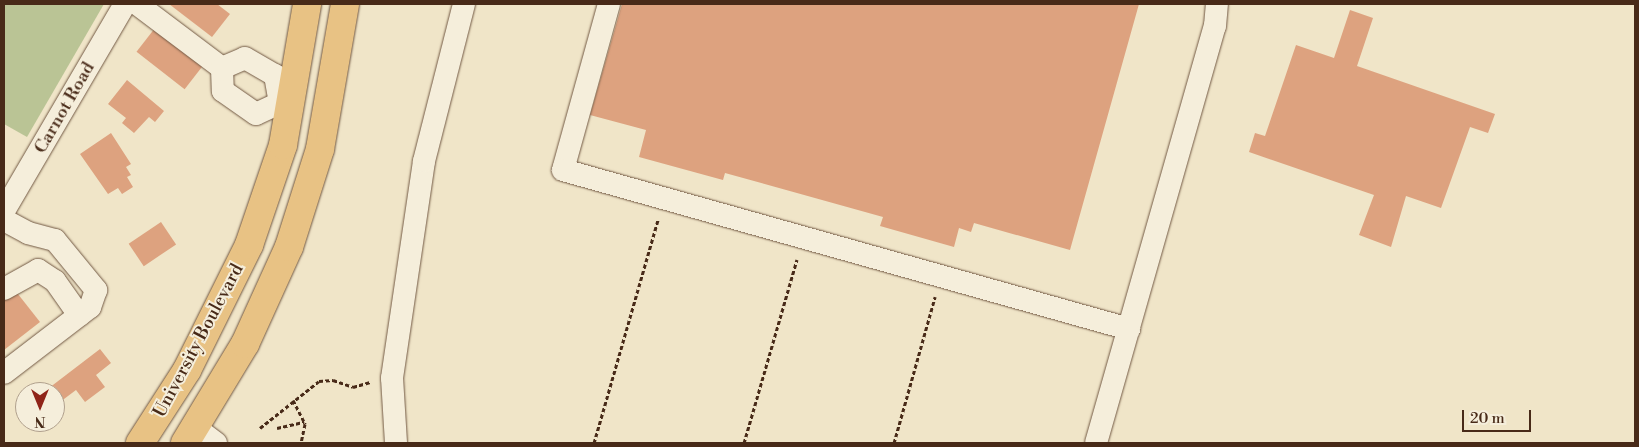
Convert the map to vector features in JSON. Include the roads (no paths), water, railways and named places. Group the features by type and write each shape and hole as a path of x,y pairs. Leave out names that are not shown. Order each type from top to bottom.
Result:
{"main road":[{"name":"University Boulevard","path":"140,443 187,370 233,282 268,196 307,4"},
{"path":"199,438 245,344 289,247 322,140 344,4"}],"street":[{"name":"Carnot Road","path":"4,211 12,181 125,4"},
{"path":"137,4 222,68"},
{"path":"396,443 392,378 424,161 464,4"},
{"path":"609,4 563,170 1129,329"},
{"path":"1096,443 1215,26 1216,4"},
{"path":"245,58 275,75 286,106 256,114 223,91 222,68 245,58"},
{"path":"4,220 28,233 55,240 96,290 90,307 4,373"},
{"path":"4,289 38,270 67,294 79,315"}]}
